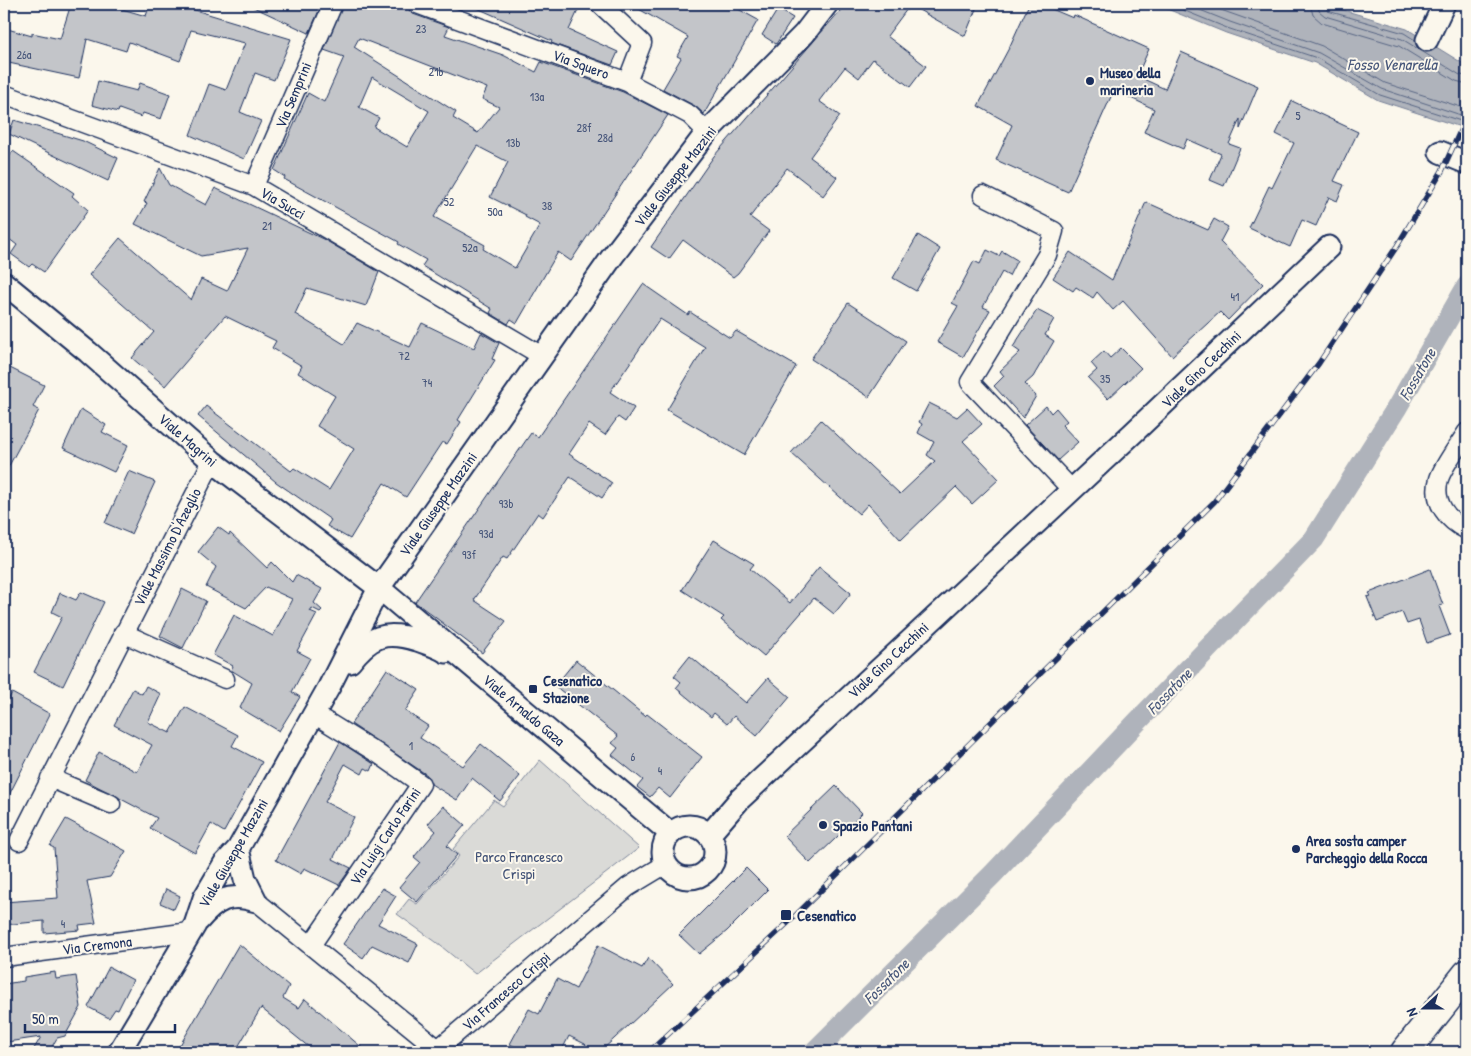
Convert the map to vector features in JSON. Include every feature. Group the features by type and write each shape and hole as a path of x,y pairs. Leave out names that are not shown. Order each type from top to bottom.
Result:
{"main road":[{"path":"1405,1052 1467,974"}],"street":[{"name":"Via Semprini","path":"254,186 332,4"},
{"name":"Via Squero","path":"417,4 448,9 627,82 690,116 707,132"},
{"path":"600,4 642,43 627,82"},
{"name":"Viale Giuseppe Mazzini","path":"119,1052 192,928 204,898 224,864 238,849 314,714 379,588 612,257 707,132 804,34 827,4"},
{"path":"1430,34 1444,4"},
{"name":"Via Succi","path":"4,94 254,186 542,356"},
{"path":"1440,152 1467,163"},
{"path":"983,195 1054,232 1047,256 970,382 1071,489"},
{"name":"Viale Gino Cecchini","path":"709,835 740,799 1329,247"},
{"name":"Viale Magrini","path":"4,283 88,352 212,462 379,588"},
{"path":"1467,432 1439,479 1438,496 1443,511 1460,527 1467,530"},
{"name":"Viale Massimo D'Azeglio","path":"19,841 123,633 212,462"},
{"name":"Viale Arnaldo Gaza","path":"379,588 670,833"},
{"path":"123,633 225,679"},
{"path":"329,687 361,647 381,636 394,635 440,648 471,666"},
{"name":"Via Luigi Carlo Farini","path":"312,944 421,784 377,753 314,714"},
{"path":"50,778 111,804"},
{"path":"694,826 709,835 713,843 714,860 703,873 687,878 671,871 666,864 663,848 670,833 677,828 694,826"},
{"name":"Via Francesco Crispi","path":"238,849 245,879 256,901"},
{"name":"Via Francesco Crispi","path":"192,928 208,909 230,897 242,896 256,901 312,944 438,1049 628,887 666,864"},
{"name":"Via Cremona","path":"4,957 192,928"}],"green space":[{"name":"Parco Francesco Crispi","path":"540,760 639,848 475,974 436,942 397,914 409,899 417,904 459,856 453,849 494,800 503,806"}],"water":[{"name":"Fosso Venarella","path":"1155,4 1323,4 1407,29 1467,66 1467,129 1378,100 1315,63 1226,33"}],"building":[{"path":"71,4 105,4 146,16 150,4 175,4 291,39 274,80 255,73 240,112 261,121 244,159 190,135 209,84 226,90 245,43 191,30 180,61 129,42 126,51 87,39 79,78 4,62 4,28 32,36 32,33 60,39"},
{"path":"247,4 322,4 309,33"},
{"path":"343,4 395,4 407,8 413,14 449,27 445,35 503,55 536,72 541,62 623,92 668,115 571,261 558,252 517,323 511,319 508,324 490,313 492,309 422,266 426,260 398,244 399,242 284,179 285,177 274,170 308,93 324,102 344,57 324,50","holes":["359,38 487,88 482,99 499,107 478,133 453,118 456,112 354,47","372,77 429,111 407,147 374,127 379,118 359,107","477,146 508,162 490,197 526,215 525,217 540,225 515,268 483,249 485,245 434,217"]},
{"path":"468,4 581,4 569,30 618,52 612,65 551,43 552,41"},
{"path":"630,4 729,4 758,20 704,114 695,106 663,89 681,58 677,56 688,37"},
{"path":"846,4 978,4 965,36 910,5 887,36 926,66 910,87 873,59 859,78 845,67 819,101 840,116 810,157 837,177 823,196 787,168 750,217 769,231 733,277 683,240 669,259 651,247 714,156"},
{"path":"1029,4 1040,4 1073,18 1074,15 1149,49 1137,76 1165,89 1181,52 1258,86 1240,129 1240,119 1229,144 1240,148 1224,186 1210,180 1221,154 1187,139 1183,149 1144,132 1154,109 1114,90 1068,192 996,160 1012,125 978,106 1009,48"},
{"path":"778,9 793,18 776,44 762,35"},
{"path":"98,81 137,91 140,83 170,94 161,119 143,113 141,117 119,109 118,112 92,105"},
{"path":"1292,101 1358,132 1334,181 1344,185 1337,201 1329,197 1316,226 1302,220 1290,247 1249,228 1269,186 1272,188 1294,143 1276,134"},
{"path":"14,120 83,141 118,158 108,181 9,134"},
{"path":"13,151 74,193 72,196 88,210 44,272 32,264 29,267 11,254 17,245 4,235 4,164"},
{"path":"160,168 169,185 206,205 215,188 325,240 379,272 366,306 307,288 295,314 344,344 357,323 410,347 422,323 474,348 481,333 499,343 492,359 495,360 458,420 461,422 447,444 442,442 406,497 384,483 350,539 327,526 331,520 276,482 198,416 206,406 291,471 294,468 329,490 354,449 317,426 335,396 298,373 302,366 272,348 276,341 225,316 165,386 132,358 154,332 89,275 120,238 191,300 201,279 227,291 248,248 201,256 135,224 147,203 144,202"},
{"path":"1146,202 1208,230 1214,219 1228,227 1220,242 1263,284 1228,320 1220,312 1172,356 1123,301 1113,310 1097,292 1093,298 1076,287 1073,291 1053,278 1070,252 1112,280"},
{"path":"918,235 940,249 916,291 893,278"},
{"path":"987,250 999,256 1002,251 1017,260 1009,276 1002,272 983,307 990,310 963,357 937,342 958,306 952,303 974,261 980,264"},
{"path":"643,284 688,315 690,312 730,338 736,331 796,366 744,455 667,410 705,347 660,319 610,392 634,408 625,422 618,417 605,435 589,424 569,454 612,483 602,498 570,477 543,517 538,513 507,559 503,557 474,600 506,621 482,653 415,602 531,433 538,437"},
{"path":"848,303 906,341 869,397 811,359"},
{"path":"1037,310 1054,319 1045,335 1054,341 1033,377 1025,384 1036,396 1023,418 994,386 1004,376 1000,371 1020,352 1013,347"},
{"path":"1121,348 1141,368 1108,399 1088,378 1097,370 1091,363 1104,351 1110,358"},
{"path":"4,365 44,385 33,407 39,410 4,475"},
{"path":"929,403 957,417 967,408 982,424 963,441 999,479 972,504 956,487 901,540 868,504 859,514 791,453 821,420 900,494 935,461 927,455 934,442 918,433 922,424 919,422"},
{"path":"1046,406 1051,413 1056,408 1067,421 1062,425 1078,442 1058,460 1025,425"},
{"path":"81,409 106,425 102,432 128,445 114,472 63,448"},
{"path":"129,471 155,482 131,534 105,523"},
{"path":"218,527 229,535 230,533 267,568 272,562 292,582 296,575 322,589 314,603 322,610 320,612 312,608 310,611 317,614 297,651 310,658 292,692 300,697 279,731 240,708 252,683 231,670 233,666 213,655 234,615 273,636 292,599 266,587 246,608 206,587 216,567 198,552"},
{"path":"714,540 754,564 750,569 790,603 819,567 851,593 834,614 814,598 764,656 721,620 724,617 682,590"},
{"path":"1430,569 1443,605 1439,606 1450,635 1427,643 1419,620 1407,624 1402,612 1377,622 1367,597 1371,596 1369,593"},
{"path":"182,589 206,601 183,648 160,636"},
{"path":"81,592 104,602 63,686 34,672 62,617 52,612 60,593 76,600"},
{"path":"690,656 746,703 768,678 790,697 757,736 734,716 727,724 714,713 711,717 676,688 681,682 674,676"},
{"path":"576,660 645,716 647,714 702,757 670,798 658,788 650,797 637,787 643,780 612,755 618,748 612,743 618,736 555,686"},
{"path":"387,669 419,690 405,711 428,726 420,738 463,766 481,744 520,776 500,801 472,778 457,800 431,784 427,775 351,724"},
{"path":"146,686 161,694 148,722 170,733 185,707 238,735 232,746 262,762 224,832 211,824 195,853 150,828 157,818 85,780 99,752 137,772 152,745 114,725 133,689 142,694"},
{"path":"12,693 50,714 4,805 4,707"},
{"path":"340,742 374,764 371,771 365,768 362,774 345,764 325,802 354,817 333,859 351,868 339,885 304,868 301,874 276,860"},
{"name":"Spazio Pantani","path":"836,786 862,813 810,863 784,836"},
{"path":"443,806 465,825 447,846 457,855 417,902 399,887 420,862 414,857 436,831 428,824"},
{"path":"66,819 126,851 110,877 87,881 96,923 79,925 80,930 44,933 44,921 4,925 4,902 58,898 54,848 50,846"},
{"name":"Cesenatico","path":"746,868 768,890 727,931 699,954 679,935"},
{"path":"382,888 396,896 378,924 418,944 409,963 372,945 363,958 343,944"},
{"path":"166,889 180,896 174,909 160,903"},
{"path":"239,944 289,986 283,998 299,1008 305,999 367,1052 315,1052 261,1008 235,1052 176,1052"},
{"path":"598,945 642,968 648,958 673,984 600,1052 593,1052 585,1044 569,1036 561,1052 525,1052 510,1044 529,1009 539,1014 557,979 576,989"},
{"path":"109,967 133,980 118,1010 115,1009 109,1018 88,1007"},
{"path":"55,972 56,979 76,976 81,1007 65,1036 57,1038 49,1052 32,1052 41,1037 7,1042 6,1035 4,1035 4,984 24,981 24,977"}],"waterway":[{"name":"Fossatone","path":"814,1052 993,874 1314,539 1396,409 1467,286"}],"railway":[{"path":"649,1052 793,918 1214,502 1319,363 1397,246 1442,171 1467,116"}],"place":[{"name":"Museo della marineria","path":"1090,81"},
{"name":"Cesenatico Stazione","path":"533,689"},
{"name":"Spazio Pantani","path":"823,825"},
{"name":"Area sosta camper Parcheggio della Rocca","path":"1296,849"},
{"name":"Cesenatico","path":"786,915"}]}
